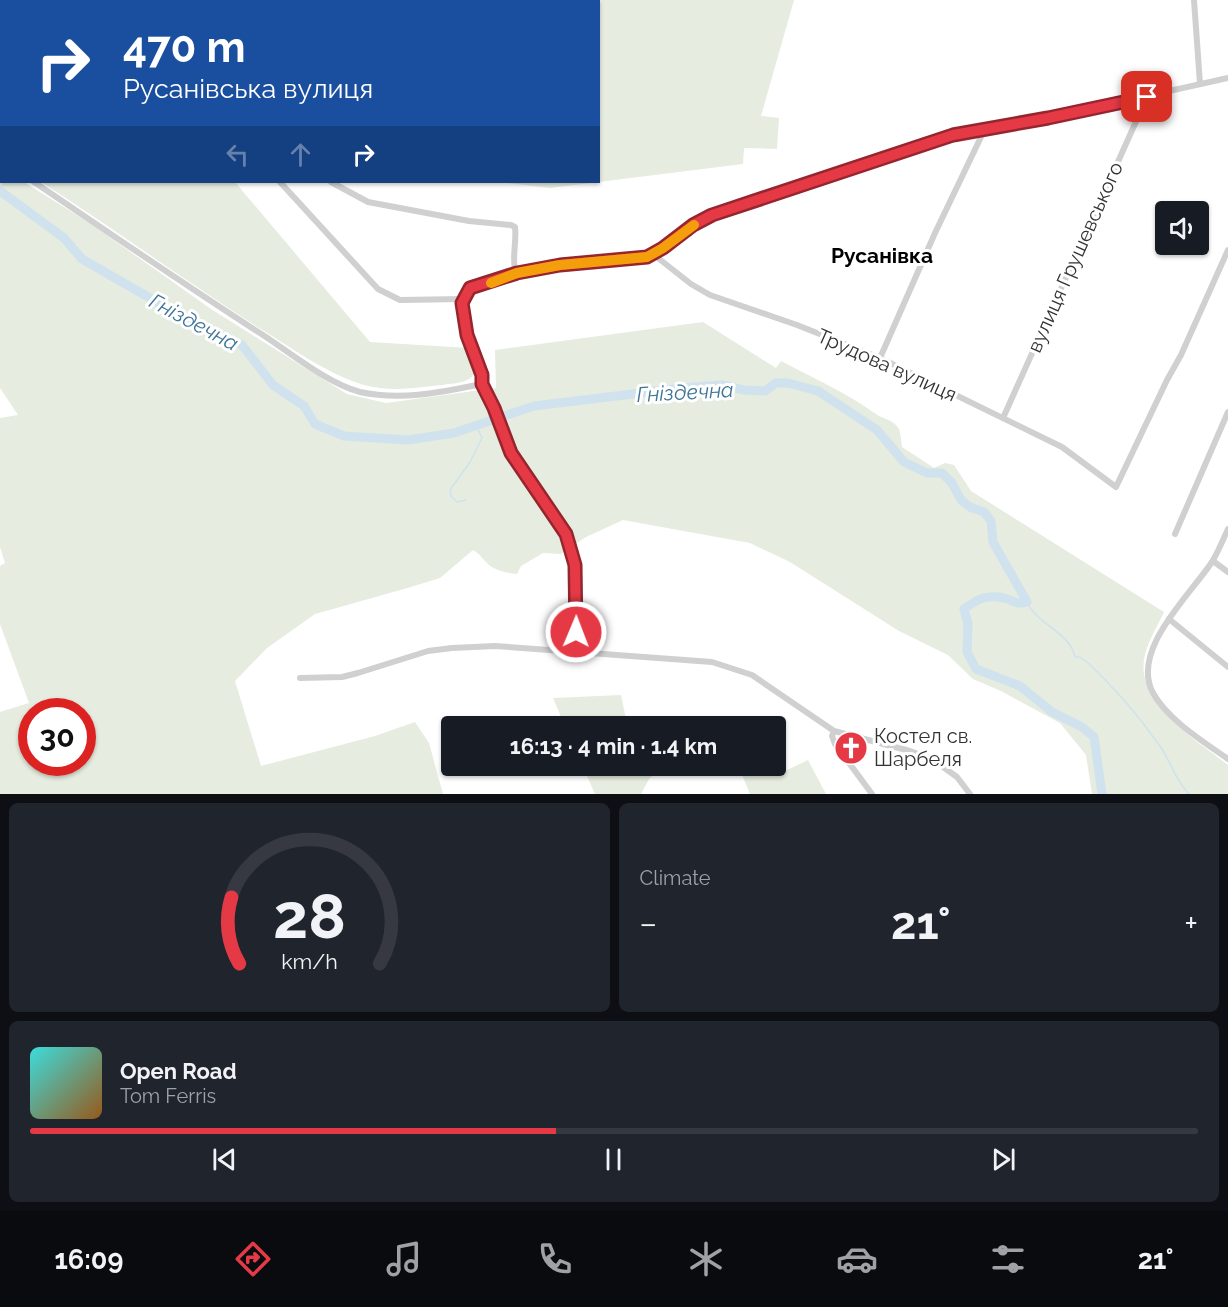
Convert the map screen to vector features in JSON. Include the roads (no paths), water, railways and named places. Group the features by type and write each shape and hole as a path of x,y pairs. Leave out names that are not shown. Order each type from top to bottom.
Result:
{"street":[{"path":"1194,0 1200,84"},
{"path":"575,652 575,565 566,534 511,453 482,384 482,375 467,335 462,303 470,288 516,274 560,265 647,257 693,225 712,215 953,135 1048,118 1228,78"},
{"name":"вулиця Грушевського","path":"1003,418 1147,97"},
{"path":"880,358 981,136 981,130"},
{"path":"35,183 328,378 357,391 380,396 411,396 482,384"},
{"path":"281,183 378,289 400,300 464,299"},
{"path":"333,183 368,202 469,221 511,225 516,234 514,268 516,274"},
{"name":"Трудова вулиця","path":"655,253 658,258 691,284 710,295 797,325 880,358 1062,447 1116,488 1181,355 1228,250"},
{"path":"1175,534 1228,412"},
{"path":"1228,529 1213,561 1169,619 1148,661 1153,693 1171,715 1228,759"},
{"path":"1213,561 1228,572"},
{"path":"1169,619 1228,667"},
{"path":"300,678 342,677 421,653 452,648 495,646 712,662 752,675 834,731 932,759 957,777 970,794"},
{"path":"834,731 832,736 835,744 872,794"}],"waterway":[{"name":"Гніздечна","path":"0,191 64,238 82,259 190,321 242,345 273,385 304,406 315,424 344,436 408,440 454,433 534,406 682,388 722,385 744,390 765,391 776,383 788,383 818,391 877,430 904,462 927,473 942,473 952,483 961,500 970,507 984,512 991,521 993,542 1027,602 1017,603 1004,598 987,597 964,609 968,624 967,652 976,669 1020,686 1052,712 1082,727 1094,737 1102,794"},
{"path":"466,500 457,502 451,496 450,490 470,462 482,438 476,425"},
{"path":"1027,602 1038,617 1067,641 1075,657 1086,661"},
{"path":"1087,662 1117,692 1143,723 1189,794"}],"place":[{"name":"Костел св. Шарбеля","path":"851,748"}],"district":[{"name":"Русанівка","path":"882,255"}]}
